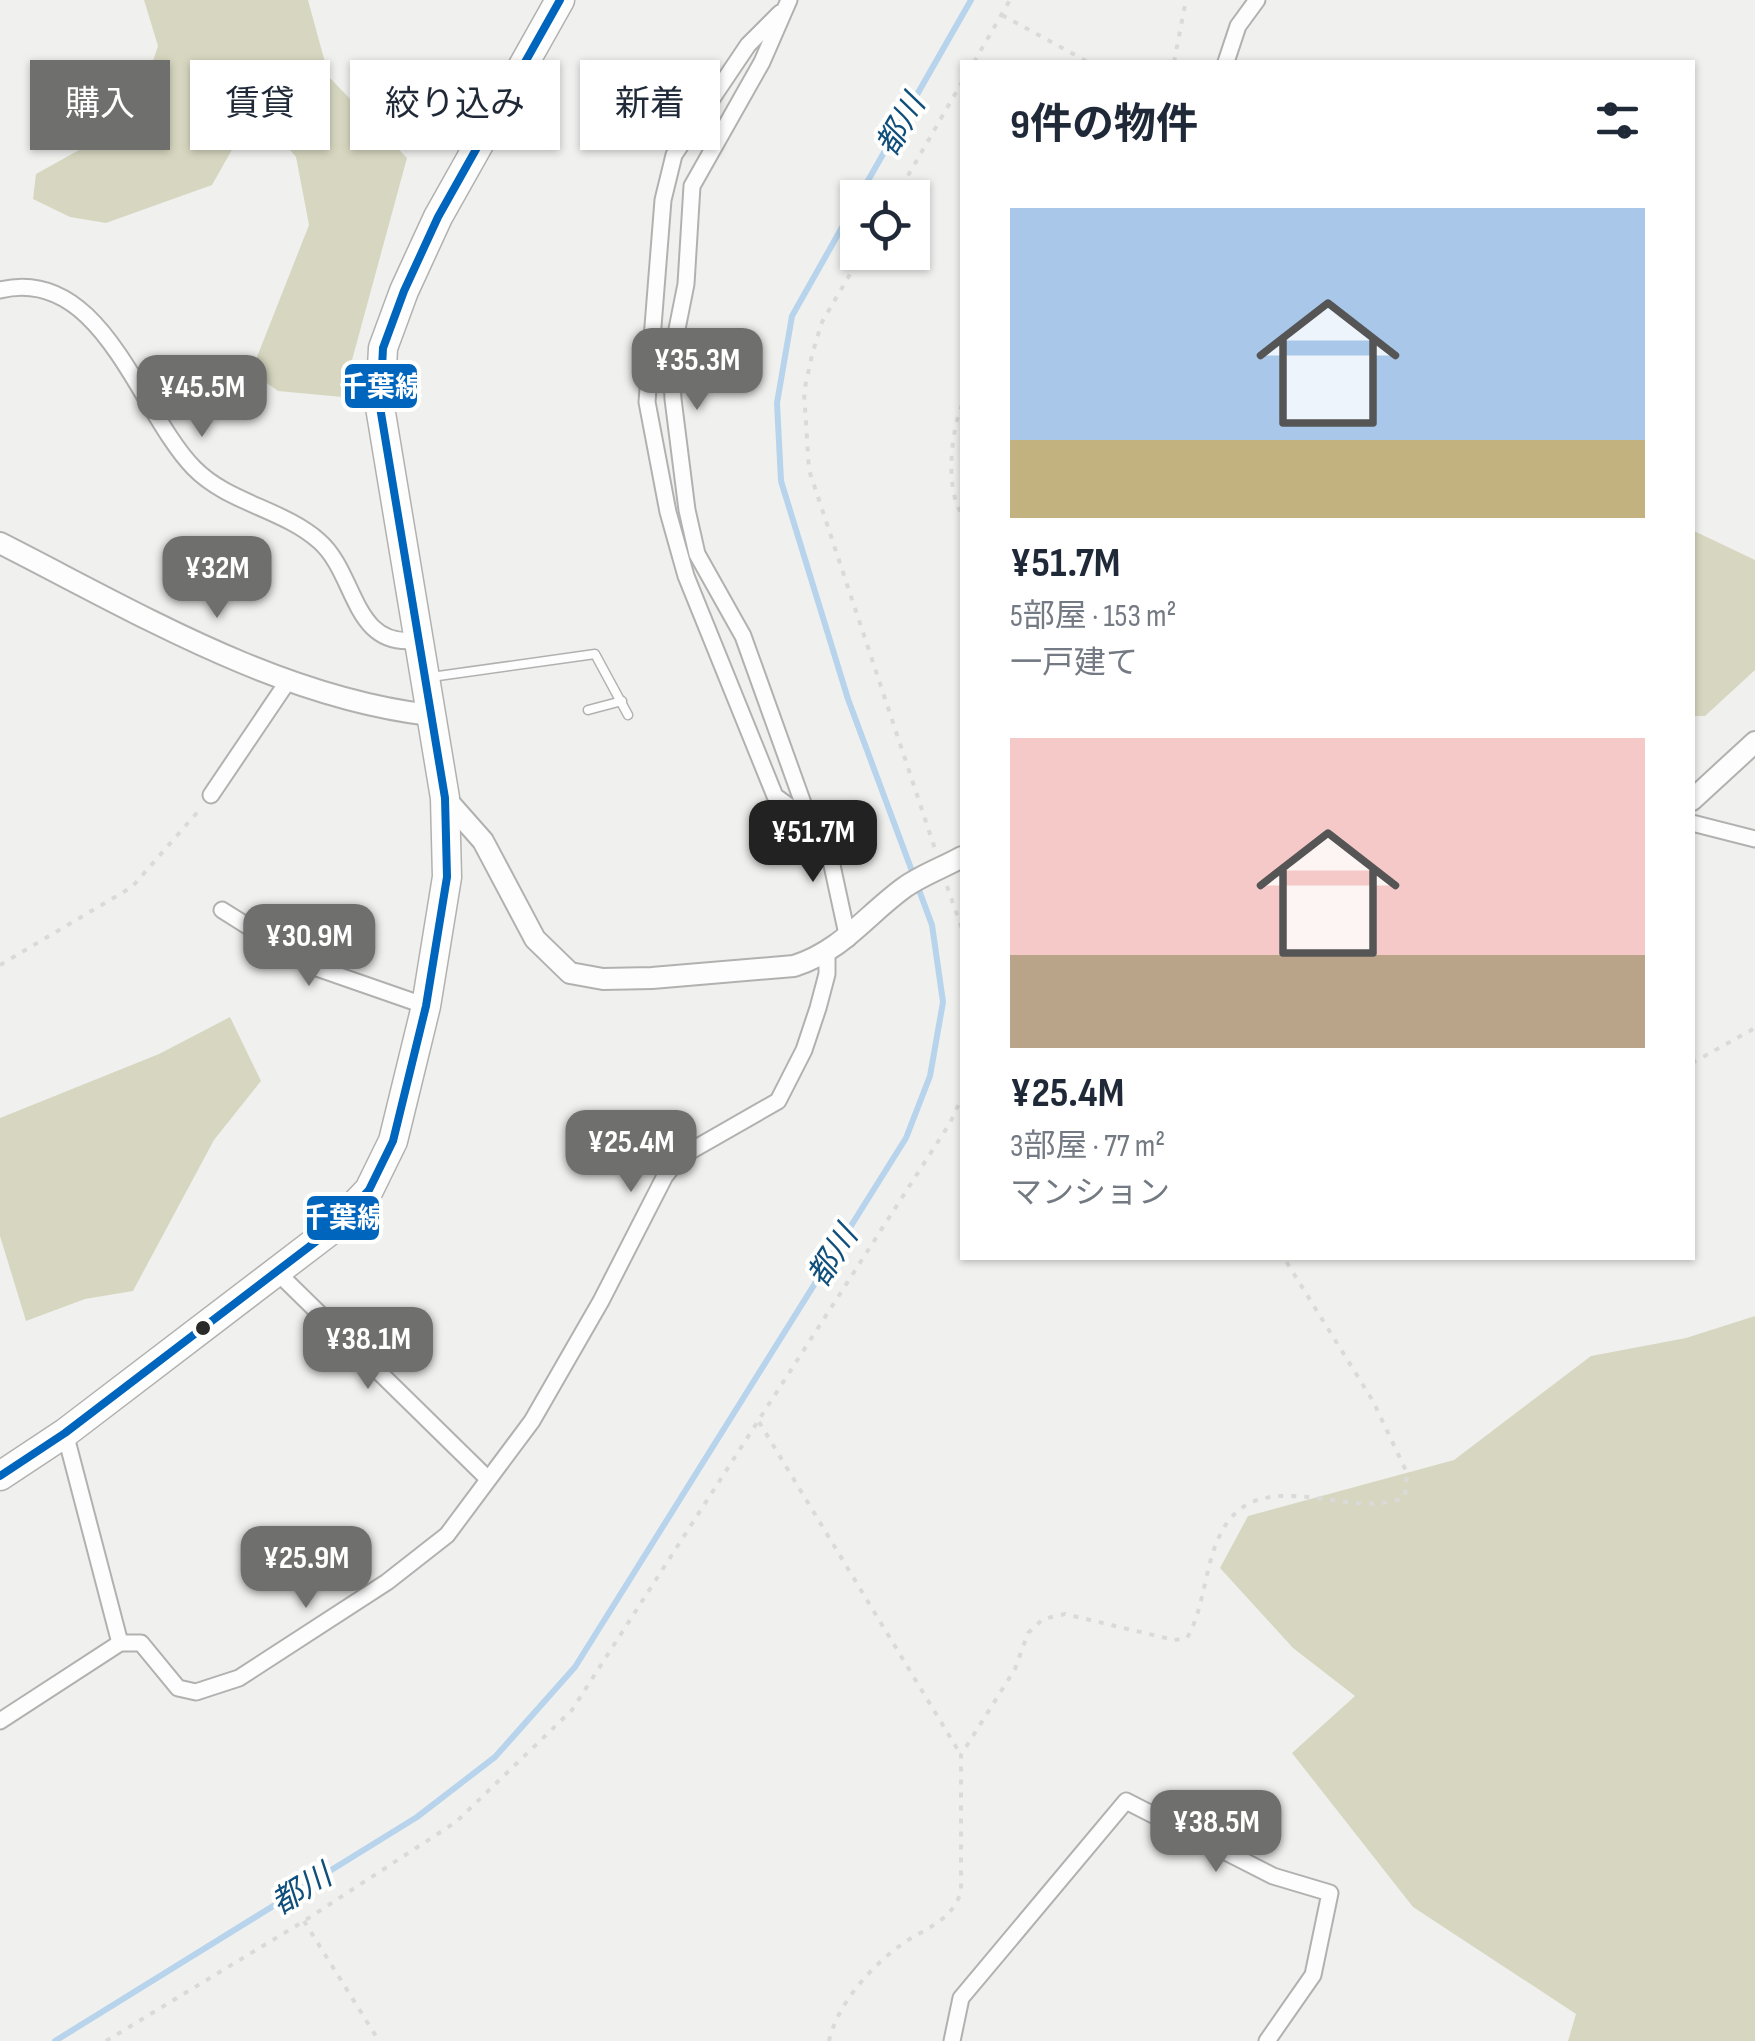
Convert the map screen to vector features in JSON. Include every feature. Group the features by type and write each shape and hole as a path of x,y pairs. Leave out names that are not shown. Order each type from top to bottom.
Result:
{"highway":[{"path":"0,1476 65,1434 278,1273 369,1190 393,1141 426,1006 448,877 444,798 380,407 383,348 438,217 560,0"}],"street":[{"path":"1227,60 1238,26 1257,0"},
{"path":"788,3 748,46 674,155 664,200 647,402 668,512 686,576 775,796 809,820"},
{"path":"788,3 762,62 692,186 686,284 670,360 687,510 697,554 742,636 809,820 830,856 848,939"},
{"path":"0,290 24,284 48,288 110,340 192,466 216,486 321,542 376,633 396,643 418,640"},
{"path":"0,544 288,681 384,710 430,715"},
{"path":"211,795 288,681"},
{"path":"1695,797 1755,742"},
{"path":"444,798 483,841 535,939 570,973 604,979 794,966 826,954 906,887 960,858"},
{"path":"1695,824 1755,838"},
{"path":"222,910 311,966 426,1006"},
{"path":"0,1721 120,1643 141,1643 178,1688 196,1692 239,1678 374,1592 447,1536 532,1421 601,1302 665,1176 680,1157 778,1101 804,1050 818,1008 827,974 826,954"},
{"path":"278,1273 488,1478"},
{"path":"65,1434 120,1643"},
{"path":"952,2041 961,1998 1126,1801 1273,1876 1330,1893 1313,1975 1267,2041"}],"lane":[{"path":"424,678 595,654 628,715"},
{"path":"588,710 622,701"}],"path":[{"path":"975,60 1010,0"},
{"path":"1174,60 1186,0"},
{"path":"1002,15 1084,60"},
{"path":"905,180 960,85"},
{"path":"852,270 822,322 812,355 804,392 808,470 960,923"},
{"path":"960,409 956,420 954,492 960,508"},
{"path":"0,965 132,887 211,795"},
{"path":"1695,1061 1755,1028"},
{"path":"106,2041 304,1922 456,1822 572,1710 950,1124 960,1102"},
{"path":"961,1754 1015,1670 1028,1633 1043,1619 1064,1614 1174,1640 1186,1638 1219,1535 1234,1513 1261,1500 1295,1493 1390,1504 1405,1496 1407,1473 1373,1401 1285,1260"},
{"path":"759,1422 961,1754 961,1892 955,1910 898,1948 857,1988 832,2025 828,2041"},
{"path":"304,1922 379,2041"}],"green space":[{"path":"144,0 308,0 324,60 190,60 190,150 232,150 212,185 106,223 70,217 33,199 36,174 79,150 170,150 170,60 153,60 158,46"},
{"path":"330,78 350,99 350,150 399,150 407,158 342,397 278,391 251,372 309,225 296,157 290,150 330,150"},
{"path":"1695,531 1755,560 1755,670 1705,716 1695,716"},
{"path":"230,1017 261,1081 214,1140 133,1291 85,1299 26,1321 0,1236 0,1118 159,1054"},
{"path":"1755,1316 1755,2041 1568,2041 1576,2014 1413,1907 1292,1753 1355,1696 1293,1648 1220,1568 1248,1516 1454,1460 1591,1356 1686,1338"}],"waterway":[{"name":"都川","path":"868,180 971,0"},
{"name":"都川","path":"55,2041 417,1817 495,1757 575,1667 906,1138 930,1076 943,1002 932,925 848,699 781,481 777,403 792,316 840,231"}],"transit line":[{"name":"千葉線","path":"0,1476 65,1433 331,1230 369,1190 393,1141 426,1006 447,877 445,798 380,407 383,348 438,217 560,0"}]}
